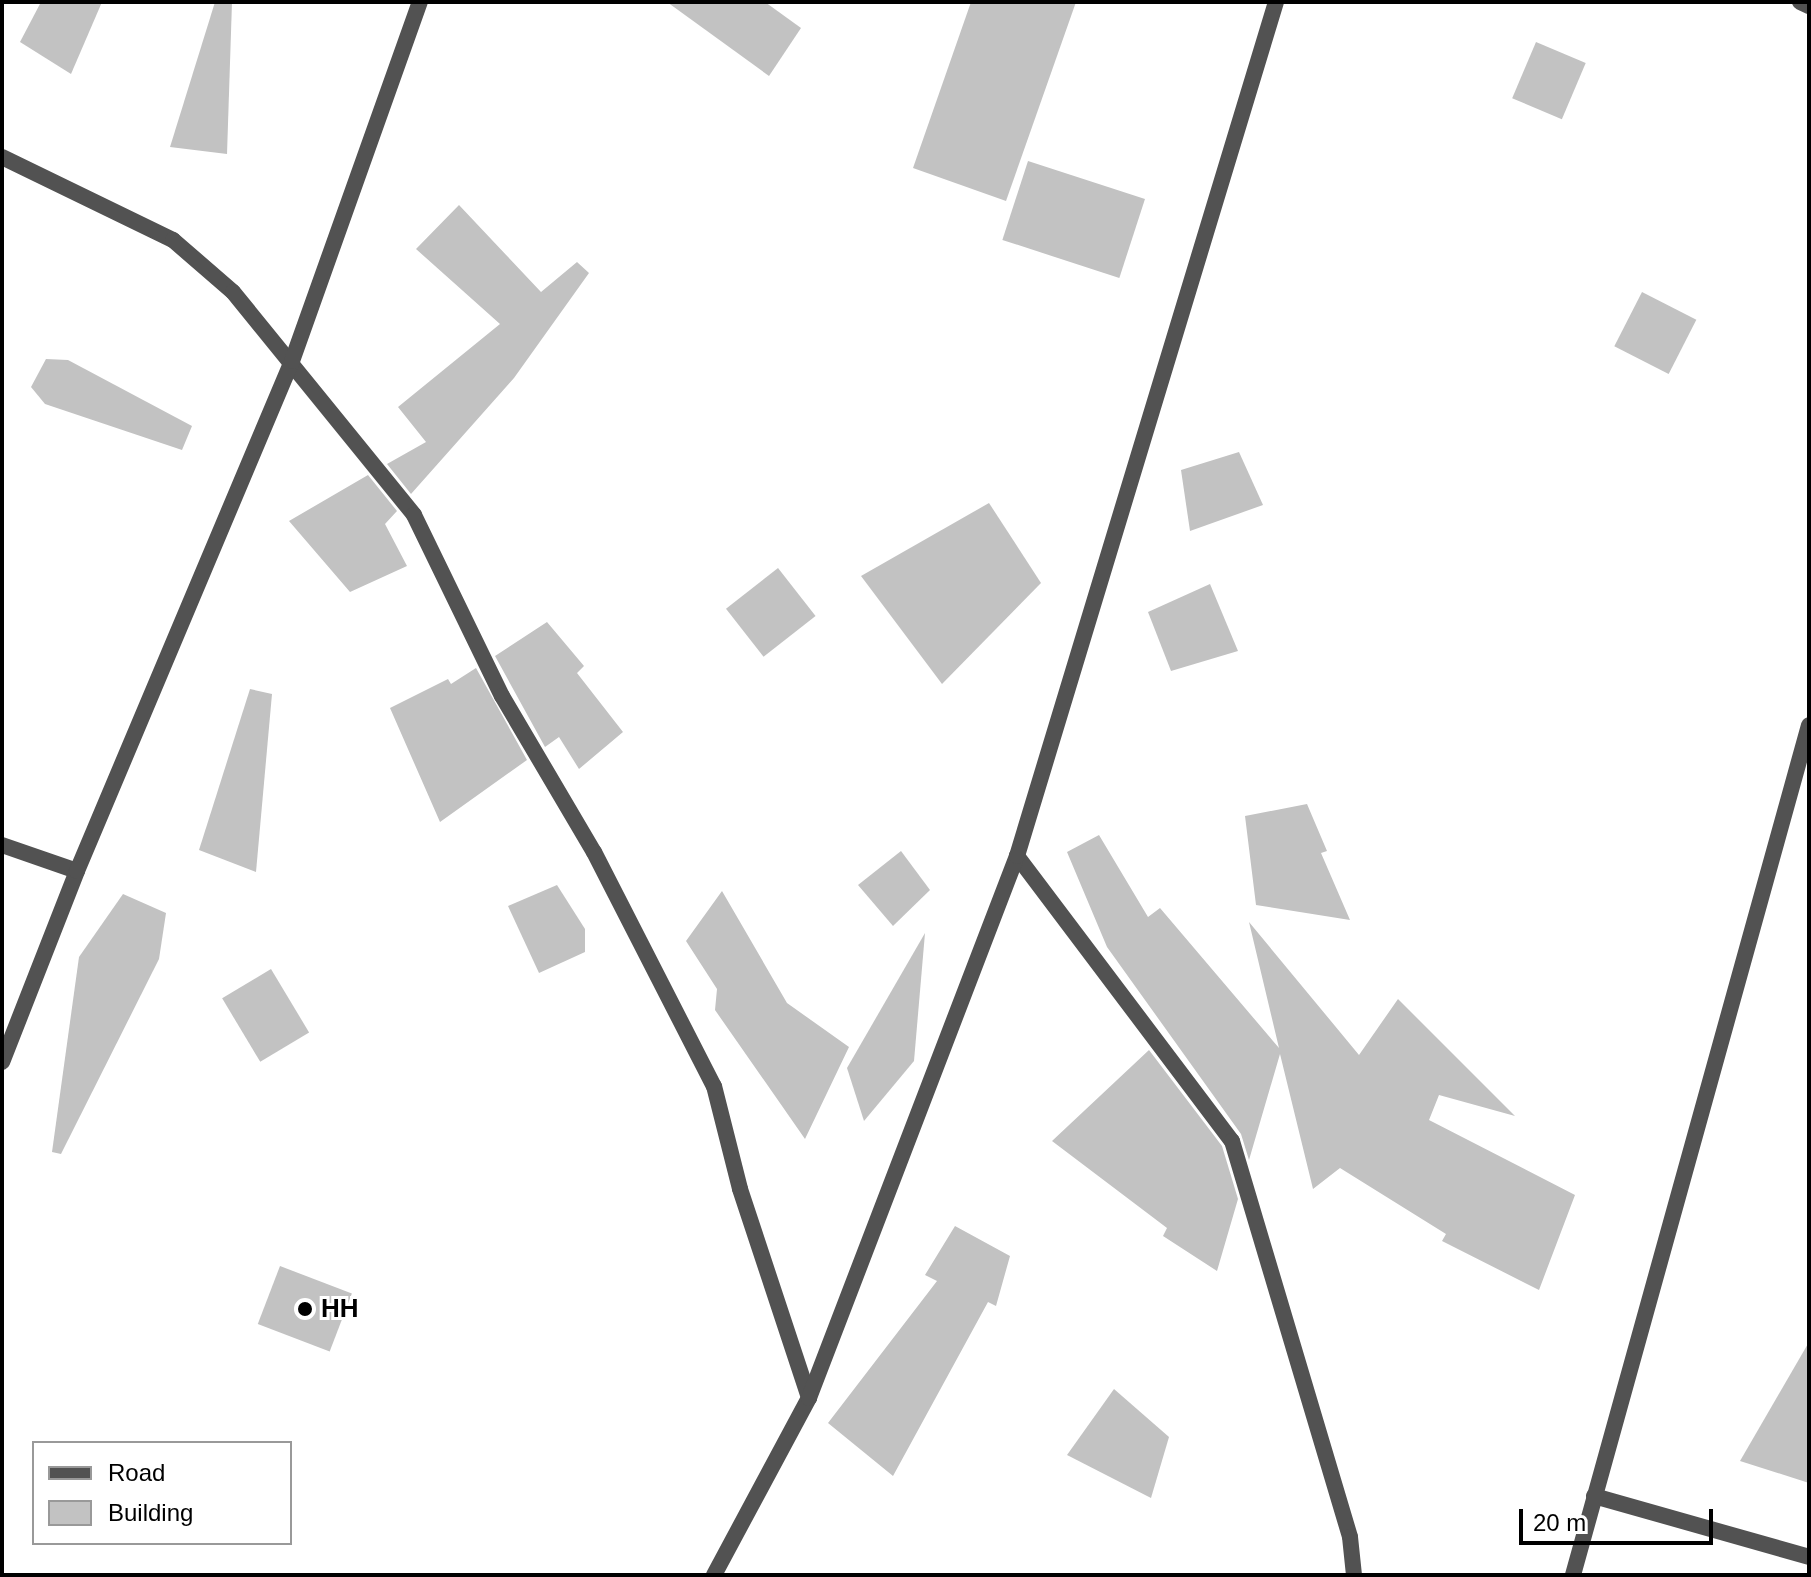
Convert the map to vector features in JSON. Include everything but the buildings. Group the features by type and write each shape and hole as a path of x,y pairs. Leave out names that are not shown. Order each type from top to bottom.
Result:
{"street":[{"path":"2,1062 77,871 292,361 420,2"},
{"path":"714,1575 809,1398 1017,856 1276,2"},
{"path":"1800,2 1809,6"},
{"path":"2,157 173,240 233,292 414,515 502,696 594,852 714,1086 740,1189 809,1398"},
{"path":"1573,1575 1809,725"},
{"path":"2,845 77,871"},
{"path":"1017,856 1232,1141 1350,1537 1354,1575"},
{"path":"1594,1496 1809,1557"}],"place":[{"name":"HH","path":"305,1309"}]}
